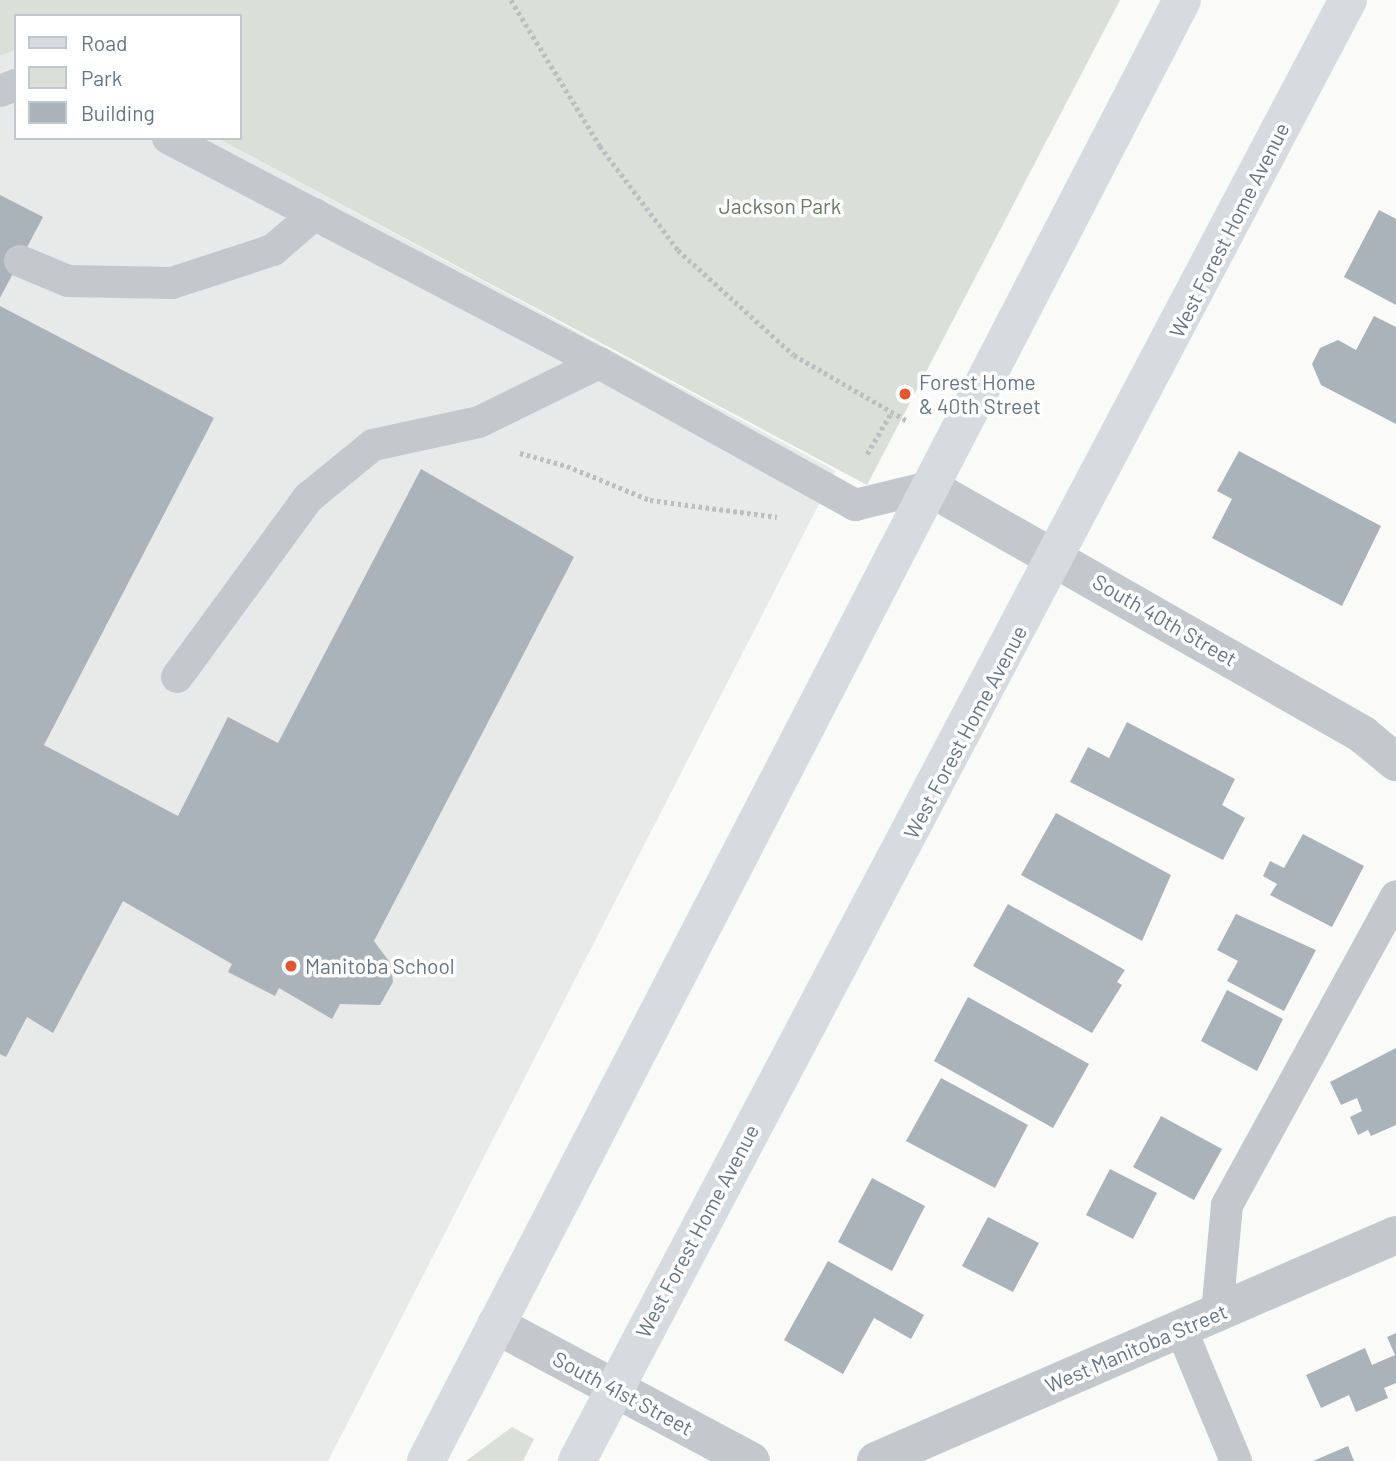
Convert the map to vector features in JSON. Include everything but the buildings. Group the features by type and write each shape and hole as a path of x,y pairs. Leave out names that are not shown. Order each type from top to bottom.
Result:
{"main road":[{"path":"426,1461 1182,0"},
{"name":"West Forest Home Avenue","path":"577,1461 613,1387 1058,558 1348,0"}],"street":[{"name":"South 40th Street","path":"929,487 1058,558 1363,735 1396,762"},
{"name":"West Manitoba Street","path":"876,1461 1396,1235"},
{"name":"South 41st Street","path":"496,1325 751,1461"}],"lane":[{"path":"172,140 599,363 855,505 929,487"},
{"path":"20,261 68,281 172,283 273,250 315,214"},
{"path":"177,677 308,498 373,445 479,422 599,363"},
{"path":"1217,1313 1227,1205 1396,896"},
{"path":"1181,1329 1236,1461"}],"path":[{"path":"511,0 600,146 678,250 794,355 891,413 952,443"},
{"path":"860,467 891,413"},
{"path":"509,450 567,466 650,500 790,521"}],"shaded area":[{"name":"Manitoba School","path":"14,51 14,140 221,140 836,471 328,1461 0,1461 0,56"}],"green space":[{"name":"Jackson Park","path":"0,0 1120,0 867,485 221,140 242,140 242,14 14,14 14,51 0,56"},
{"path":"512,1427 534,1439 523,1461 466,1461"}],"place":[{"name":"Forest Home & 40th Street","path":"905,394"},
{"name":"Manitoba School","path":"291,966"}]}
